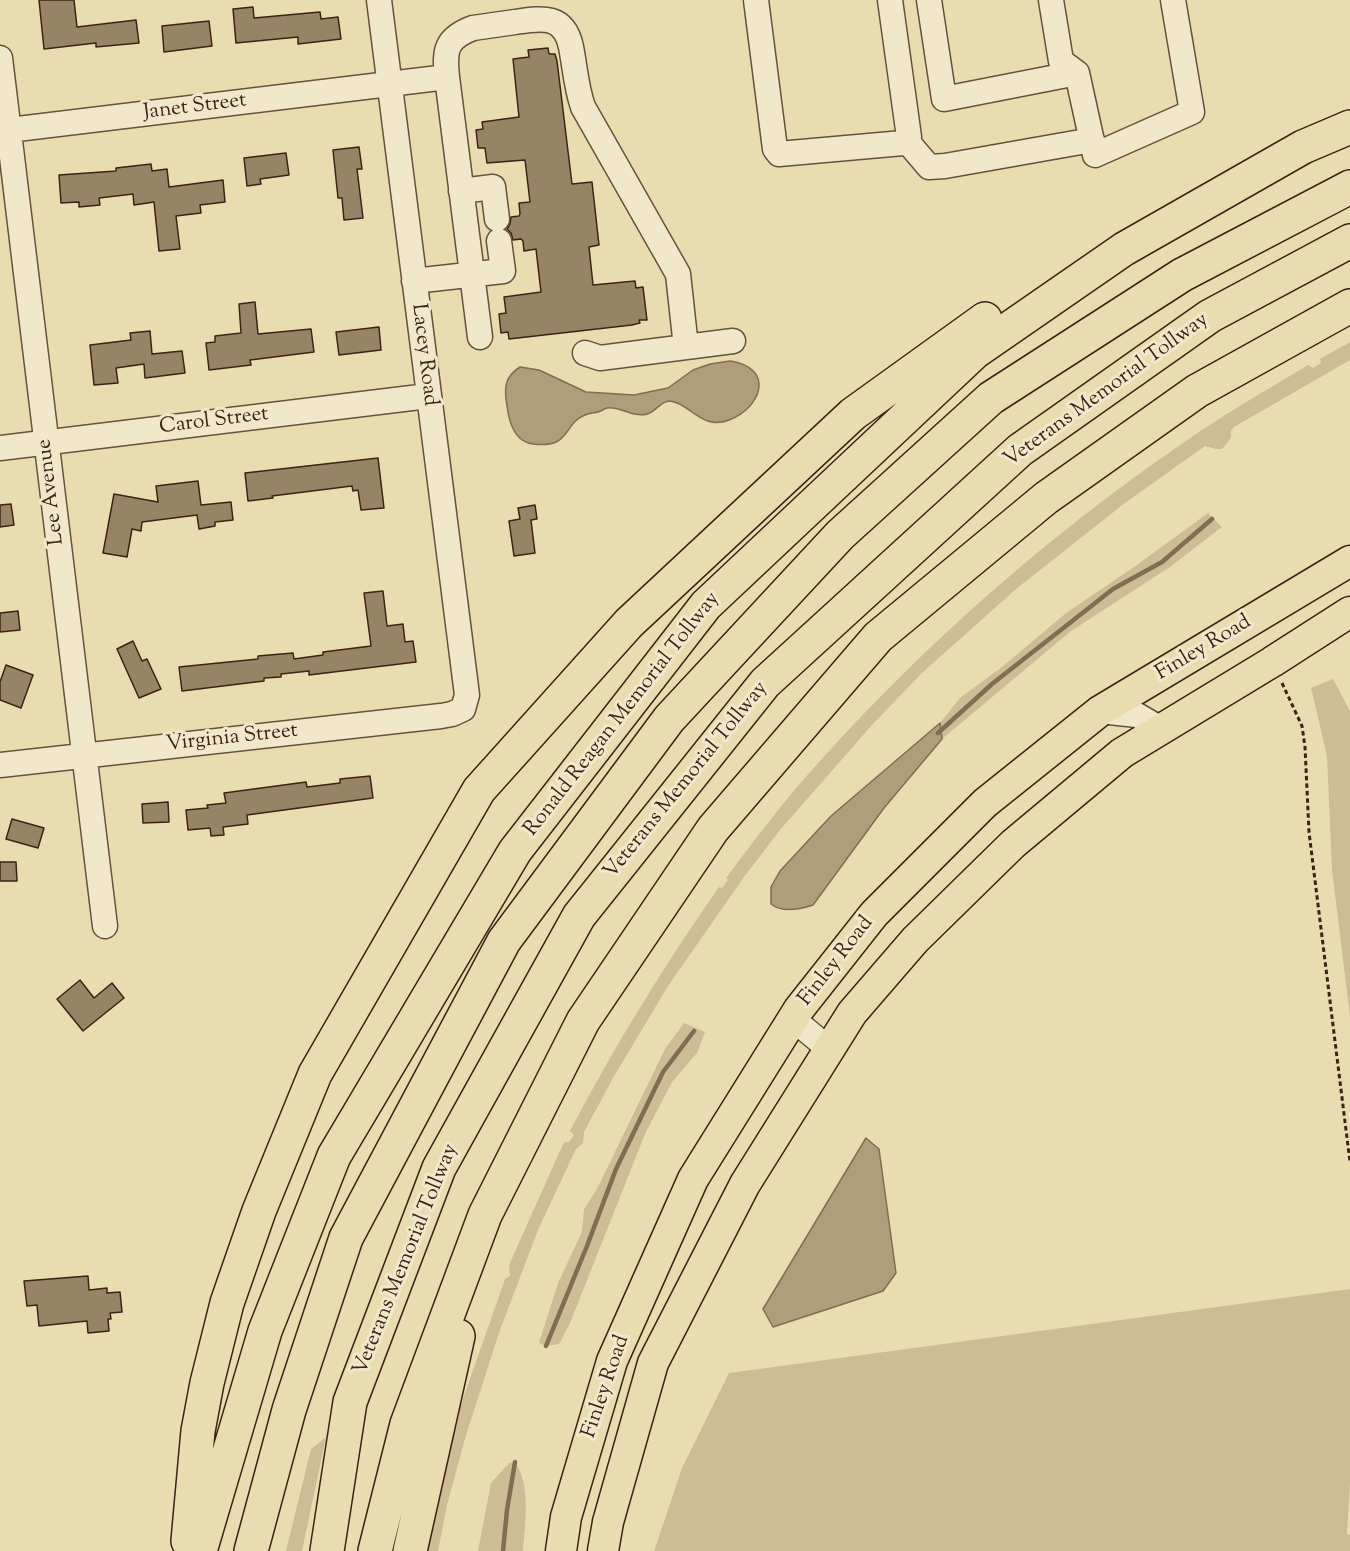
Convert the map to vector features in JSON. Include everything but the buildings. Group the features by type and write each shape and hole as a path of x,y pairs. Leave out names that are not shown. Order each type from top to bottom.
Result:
{"highway":[{"name":"Ronald Reagan Memorial Tollway","path":"200,1551 266,1331 334,1156 515,851 706,605 975,352 1124,249 1293,152 1350,127"},
{"name":"Ronald Reagan Memorial Tollway","path":"251,1551 289,1410 346,1238 504,941 669,719 840,535 991,398 1182,274 1350,186"},
{"name":"Veterans Memorial Tollway","path":"327,1551 350,1402 439,1168 579,916 765,683 1020,450 1210,316 1350,241"},
{"path":"187,1551 194,1458 207,1383 227,1303 259,1211 315,1074 479,790 629,623 854,414 1022,292 1094,270"},
{"path":"375,1551 407,1424 484,1215 583,1022 713,829 878,638 1046,498 1197,391 1350,306"},
{"path":"410,1551 484,1215"}],"main road":[{"name":"Finley Road","path":"561,1551 566,1517 612,1361 693,1179 793,1019 874,914 976,811 1100,711 1350,561"},
{"name":"Finley Road","path":"603,1551 608,1522 653,1363 745,1184 852,1013 915,940 1013,844 1122,753 1350,612"}],"street":[{"name":"Lacey Road","path":"379,0 467,695 463,709"},
{"path":"756,0 775,149 779,154 903,143 909,137 890,0"},
{"path":"929,0 944,99 1077,73"},
{"path":"1051,0 1061,61 1077,73 1095,155 1192,112 1173,0"},
{"path":"480,337 444,55 448,46 466,30 542,18 564,29 571,47 578,92 583,107 678,274 686,347"},
{"name":"Lee Avenue","path":"0,58 4,131 46,443 105,926"},
{"name":"Janet Street","path":"4,131 447,77"},
{"path":"906,140 929,167 1092,140"},
{"path":"414,281 503,271 493,188 462,191"},
{"path":"585,353 600,358 733,341"},
{"name":"Carol Street","path":"0,448 428,396"},
{"name":"Virginia Street","path":"0,765 441,716 463,709"},
{"path":"1100,711 1137,715 1161,729"},
{"path":"793,1019 829,1049"}],"path":[{"path":"1272,662 1302,726 1309,832 1350,1162"}],"shaded area":[{"path":"1350,342 1350,360 1234,427 1231,431 1231,438 1222,449 1205,446 1125,503 1016,589 922,673 872,725 780,830 744,877 668,986 584,1132 583,1143 576,1149 538,1230 500,1330 466,1435 447,1505 438,1551 424,1551 457,1416 505,1279 510,1276 509,1265 564,1142 569,1142 574,1135 570,1131 587,1099 622,1037 679,946 719,887 722,888 728,880 726,878 760,833 820,761 903,674 991,592 1036,554 1131,480 1196,434 1308,365 1313,368 1321,363 1320,359"},
{"path":"730,361 754,371 759,389 749,407 729,420 711,422 684,406 670,401 642,415 607,408 578,419 561,439 546,445 533,444 521,439 509,418 506,384 511,375 520,367 539,370 586,392 634,395 668,388 693,370 710,364"},
{"path":"1208,513 1222,527 1170,567 1071,631 942,739 940,723 960,698 1002,667 1066,613"},
{"path":"1333,679 1350,711 1350,1016 1332,870 1327,756 1311,688"},
{"path":"940,723 942,739 884,808 813,905 797,909 781,909 771,904 771,887 780,871 831,816"},
{"path":"684,1023 705,1032 697,1053 672,1082 645,1134 570,1323 559,1344 546,1346 539,1343 558,1283 582,1232 584,1209 597,1189 665,1049"},
{"path":"866,1138 879,1149 896,1273 883,1291 773,1327 763,1309"},
{"path":"1350,1289 1350,1484 1347,1534 1350,1535 1350,1551 654,1551 682,1468 729,1373"},
{"path":"326,1437 302,1551 286,1551 311,1449"},
{"path":"515,1462 520,1471 525,1493 526,1517 523,1551 478,1551 491,1483 509,1463"}],"waterway":[{"path":"938,733 992,684 1113,589 1162,562 1212,519"},
{"path":"546,1346 616,1169 663,1072 694,1031"},
{"path":"503,1551 515,1462"}]}
